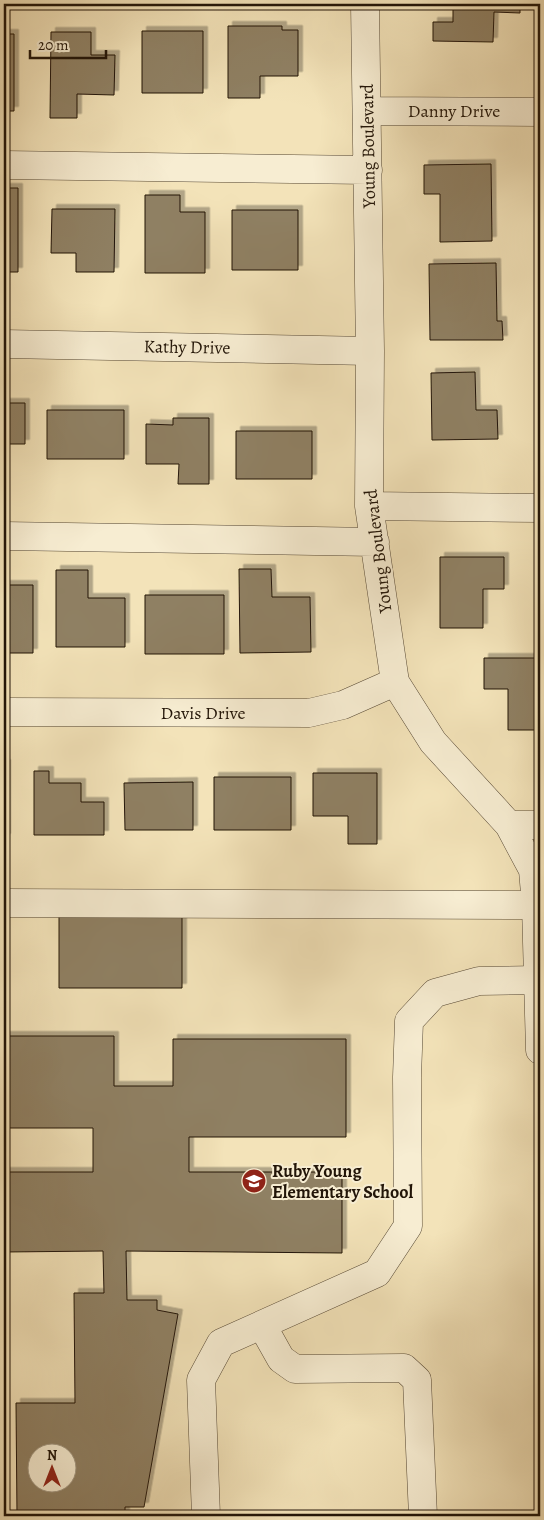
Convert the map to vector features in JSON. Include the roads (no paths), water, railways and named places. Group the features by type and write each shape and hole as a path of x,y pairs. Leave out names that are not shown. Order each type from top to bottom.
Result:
{"street":[{"name":"Young Boulevard","path":"365,4 370,351 369,506 395,682 433,742 509,824 533,870 536,905 540,1050"},
{"name":"Danny Drive","path":"368,111 540,112"},
{"path":"4,165 368,170"},
{"name":"Kathy Drive","path":"4,344 370,351"},
{"path":"369,506 540,508"},
{"path":"4,536 375,542"},
{"name":"Davis Drive","path":"4,712 308,713 343,705 395,682"},
{"path":"509,824 540,825"},
{"path":"4,903 536,905"},
{"path":"206,1516 201,1380 221,1343 377,1273 408,1226 407,1077 409,1020 435,992 480,981 538,980"},
{"path":"262,1325 281,1359 295,1369 404,1368 417,1380 423,1516"}],"place":[{"name":"Ruby Young Elementary School","path":"254,1181"}]}
